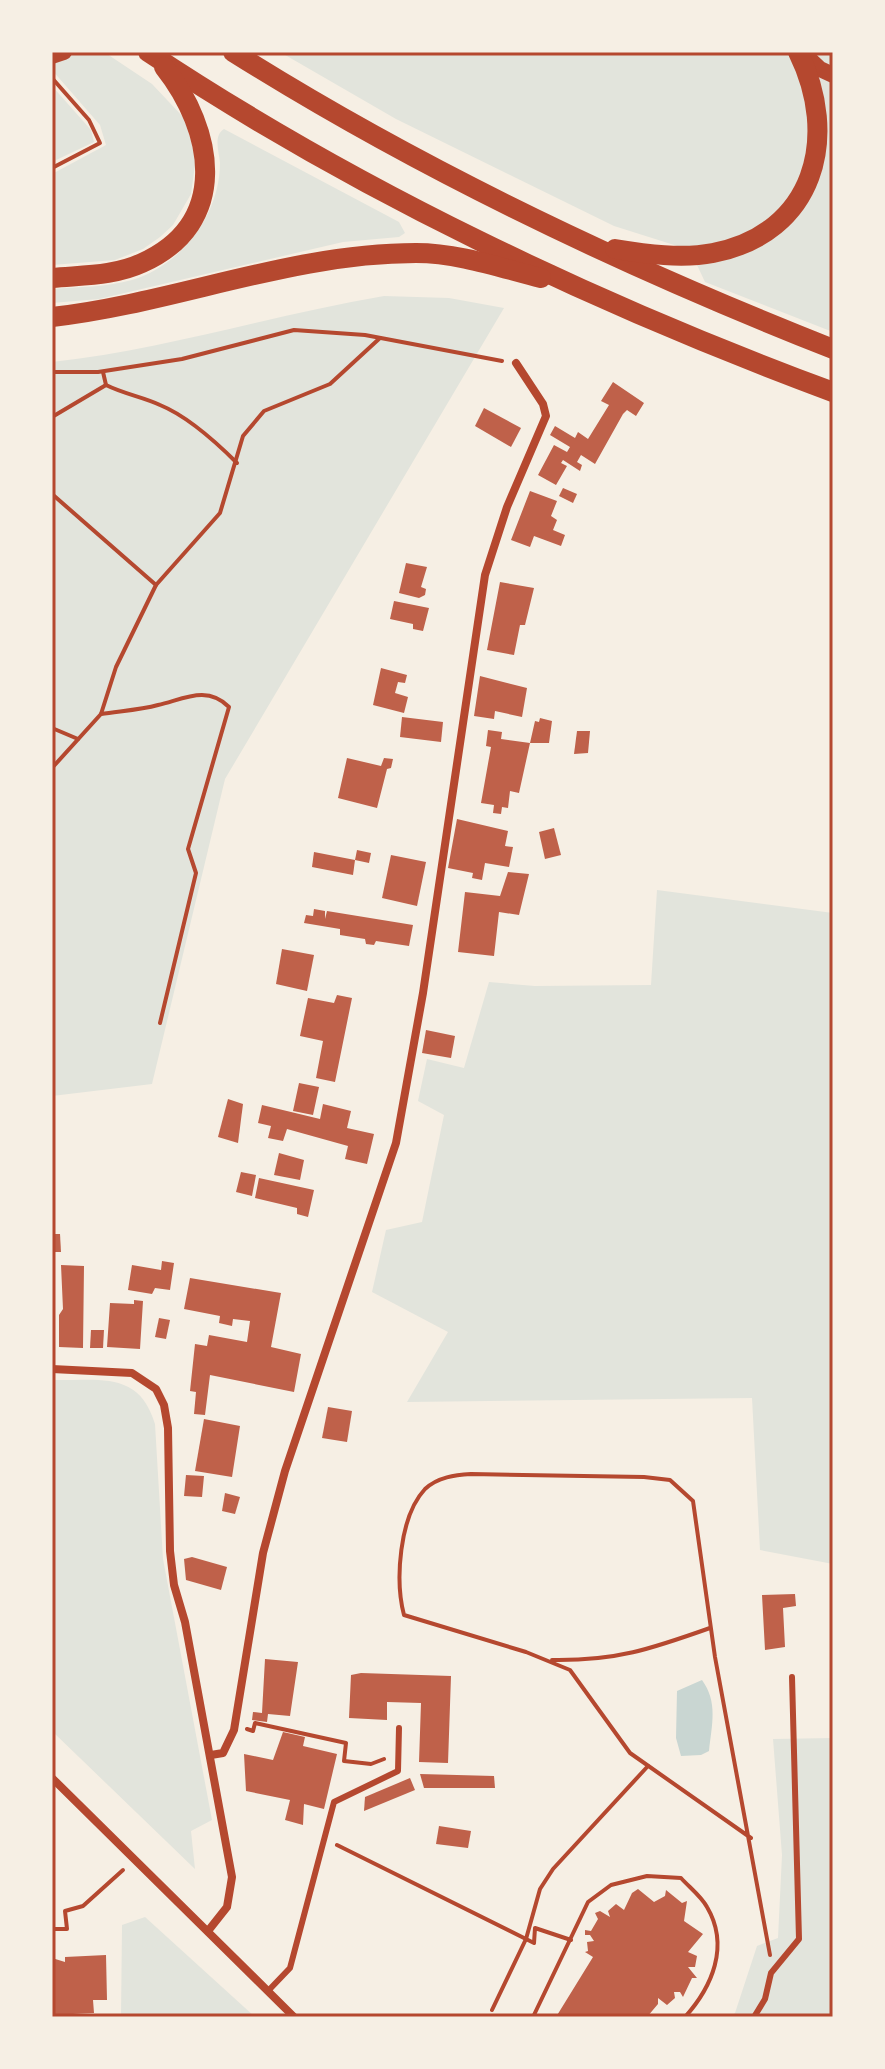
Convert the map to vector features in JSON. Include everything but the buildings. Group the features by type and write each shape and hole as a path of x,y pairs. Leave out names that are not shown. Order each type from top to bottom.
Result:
{"main road":[{"path":"52,56 64,52"},
{"path":"233,52 385,142 588,244 833,349"},
{"path":"588,244 676,255 710,253 759,237 785,218 809,181 817,148 818,108 800,52"},
{"path":"800,52 820,69 833,75"},
{"path":"52,278 101,274 144,262 177,239 198,207 208,171 201,131 178,87 150,54"},
{"path":"150,54 254,118 383,190 576,286 833,392"},
{"path":"52,317 132,304 340,257 419,253 470,261 576,286"}],"street":[{"path":"211,1755 223,1753 234,1730 263,1553 285,1471 396,1143 423,993 480,600 493,543 546,416 543,404 516,363"},
{"path":"52,1369 132,1373 156,1389 164,1405 168,1428 167,1508 174,1585 211,1755 232,1877 227,1907 208,1931"},
{"path":"52,1778 294,2017"}],"lane":[{"path":"754,2017 765,1999 771,1973 799,1939 792,1677"},
{"path":"268,1991 290,1968 334,1802 398,1771 399,1728"}],"path":[{"path":"52,78 89,120 100,143 52,168"},
{"path":"52,372 103,372 182,359 294,330 380,338 516,363"},
{"path":"52,768 101,714 116,667 156,585 220,513 243,436 264,411 330,384 380,338"},
{"path":"103,372 106,385"},
{"path":"106,385 128,396 161,405 220,446 237,463"},
{"path":"52,417 106,385"},
{"path":"52,494 156,585"},
{"path":"101,714 158,705 191,694 219,697 229,707 188,849 196,873 160,1023"},
{"path":"52,728 78,739"},
{"path":"751,1838 630,1753 570,1670 550,1660 404,1615 399,1597 401,1546 426,1488 448,1476 471,1474 670,1480 693,1501 711,1628 751,1838 771,1973"},
{"path":"550,1660 600,1661 643,1652 711,1628"},
{"path":"245,1728 253,1731 255,1723 346,1743 344,1761 371,1764 398,1759"},
{"path":"492,2010 526,1939 540,1889 553,1869 648,1766"},
{"path":"325,1840 363,1855 534,1943 535,1928 571,1940"},
{"path":"52,1929 67,1929 65,1911 83,1906 123,1870"},
{"path":"533,2017 588,1902 611,1885 647,1876 681,1878 708,1907 715,1939 716,1969 702,1998 685,2017"}],"shaded area":[{"path":"52,52 104,52 152,84 184,118 196,158 191,194 173,225 160,237 143,249 115,260 52,265 52,174 106,145 100,125 52,70"},
{"path":"280,52 833,52 833,332 705,282 690,250 614,226 396,119"},
{"path":"52,86 91,130 94,142 52,162"},
{"path":"224,129 399,222 405,233 399,237 343,242 99,299 52,303 52,289 132,280 167,263 182,250 195,235 213,201 220,163 218,140"},
{"path":"384,296 449,298 504,308 225,779 152,1084 52,1096 52,362 177,341"},
{"path":"657,890 833,913 833,1564 760,1550 752,1398 407,1402 448,1332 372,1292 386,1230 422,1222 444,1115 418,1101 427,1059 464,1068 489,982 535,986 651,985"},
{"path":"52,1380 101,1380 128,1387 139,1394 155,1424 163,1559 212,1820 191,1831 195,1869 52,1731"},
{"path":"702,1680 712,1705 709,1751 701,1755 681,1756 676,1738 677,1691"},
{"path":"833,1738 833,2017 730,2017 735,2013 757,1946 778,1938 782,1855 773,1739"},
{"path":"145,1917 255,2017 121,2017 122,1925"}]}
